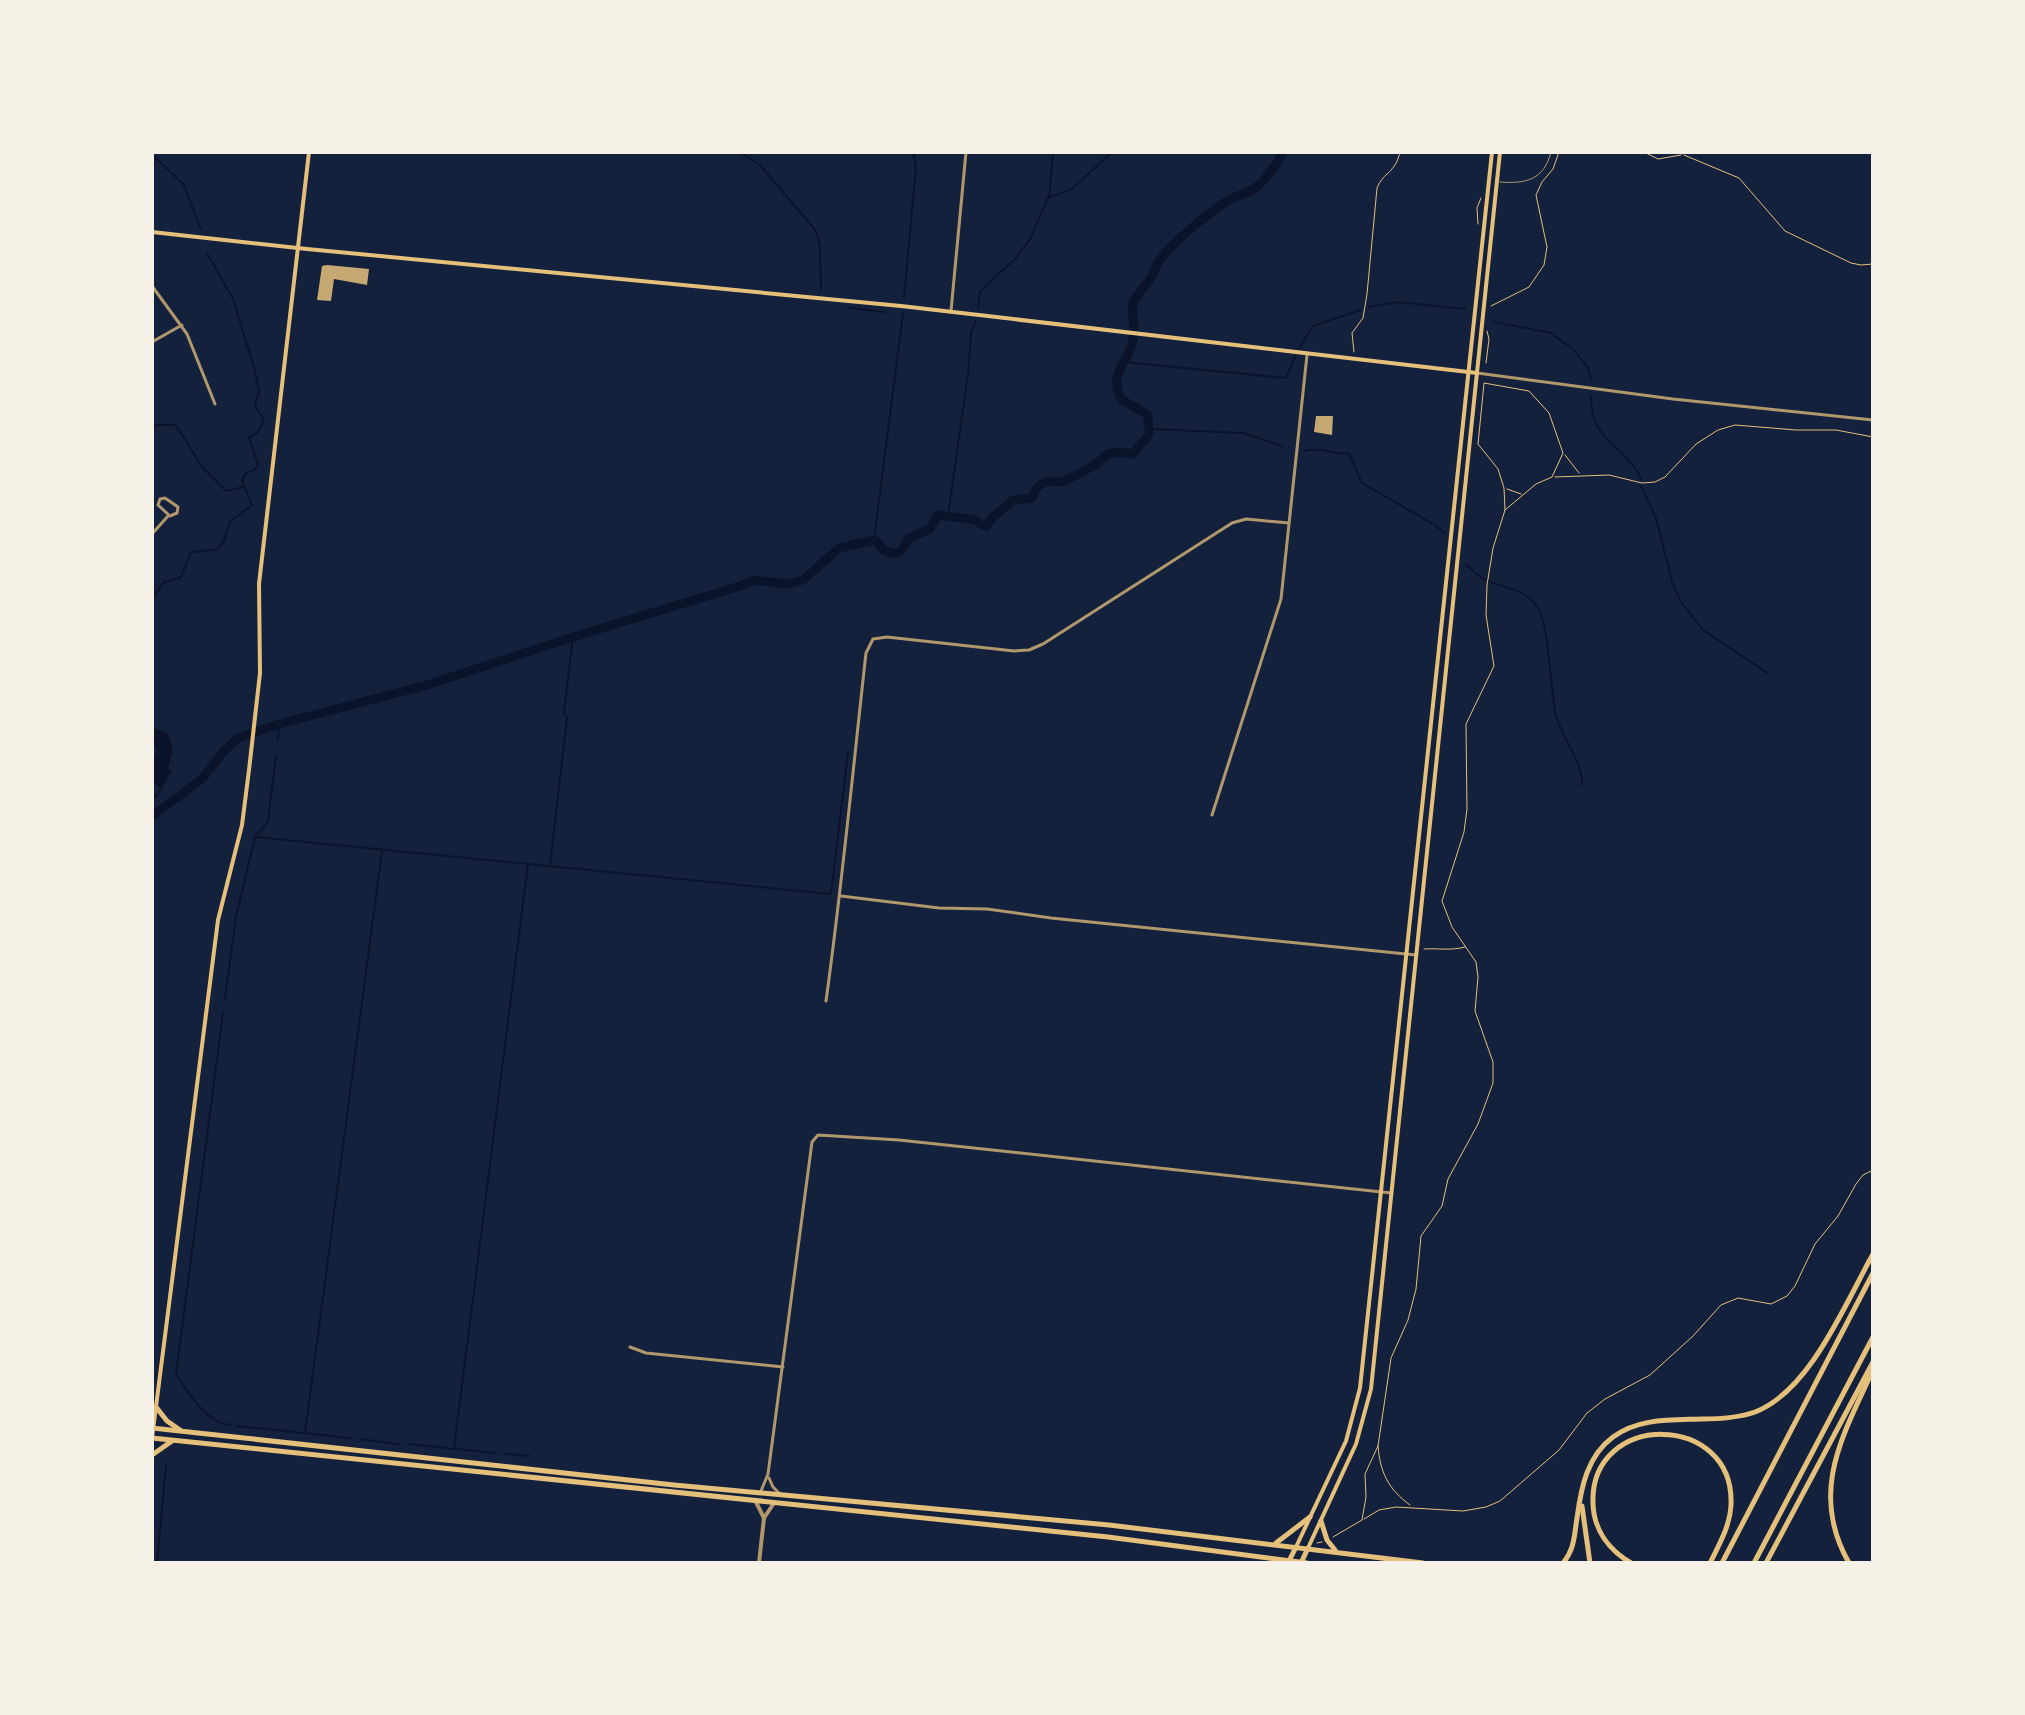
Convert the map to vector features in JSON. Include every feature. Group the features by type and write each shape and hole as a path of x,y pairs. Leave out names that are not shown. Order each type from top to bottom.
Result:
{"main road":[{"path":"309,152 259,584 260,661 249,770 242,825 216,933 152,1439 1108,1537 1303,1563 1356,1444 1366,1413 1500,152"},
{"path":"1289,1562 1346,1441 1358,1401 1492,152"},
{"path":"152,232 299,249 951,311 1477,373"},
{"path":"1563,1563 1575,1542 1585,1477 1597,1454 1613,1437 1630,1428 1658,1421 1739,1416 1754,1412 1783,1396 1813,1361 1873,1254"},
{"path":"1722,1563 1873,1273"},
{"path":"1754,1563 1873,1337"},
{"path":"1766,1563 1873,1362"},
{"path":"1849,1563 1834,1529 1830,1509 1831,1473 1844,1433 1873,1368"},
{"path":"154,1409 181,1431"},
{"path":"153,1428 758,1493 1109,1525 1423,1563"},
{"path":"1631,1563 1613,1550 1601,1534 1596,1522 1593,1494 1596,1480 1610,1456 1635,1438 1661,1433 1685,1437 1704,1447 1715,1458 1727,1480 1729,1517 1710,1563"},
{"path":"152,1455 173,1440"},
{"path":"1581,1493 1590,1563"},
{"path":"1275,1543 1310,1517"},
{"path":"1321,1521 1327,1540 1336,1551"}],"street":[{"path":"951,311 966,152"},
{"path":"152,286 182,325 194,347 215,404"},
{"path":"152,342 182,325"},
{"path":"1212,815 1280,604 1307,353"},
{"path":"1477,373 1673,399 1873,420"},
{"path":"152,534 168,516 177,513 178,506 165,498 160,499 158,506 168,516"},
{"path":"826,1001 841,896 841,869 867,650 873,639 887,637 1029,650 1232,523 1246,519 1289,523"},
{"path":"841,896 1416,955"},
{"path":"758,1493 764,1487 768,1474 812,1142 822,1133 1391,1193"},
{"path":"630,1347 646,1353 783,1367"},
{"path":"768,1474 771,1486 781,1495"},
{"path":"756,1502 764,1518"},
{"path":"759,1563 764,1518 774,1503"}],"lane":[{"path":"1489,181 1521,183 1532,180 1545,169 1551,152"}],"path":[{"path":"1353,355 1352,333 1363,318 1367,294 1377,188 1381,180 1396,167 1400,152"},
{"path":"1489,308 1524,291 1535,281 1546,256 1545,236 1536,201 1538,188 1553,169 1559,152"},
{"path":"1644,152 1653,158 1691,152"},
{"path":"1684,155 1739,178 1787,233 1855,264 1873,264"},
{"path":"1486,363 1487,329"},
{"path":"1362,1520 1366,1497 1365,1474 1378,1446 1391,1358 1408,1320 1416,1289 1421,1236 1442,1206 1451,1171 1478,1124 1493,1083 1493,1062 1475,1011 1478,969 1474,957 1452,927 1442,901 1462,844 1467,815 1466,724 1494,666 1486,615 1487,585 1498,527 1505,510 1504,488 1496,466 1478,444 1484,383 1529,391 1549,413 1563,453 1581,475"},
{"path":"1505,510 1536,484 1552,477 1609,475 1642,483 1655,482 1665,477 1696,444 1718,430 1735,425 1836,430 1873,437"},
{"path":"1552,477 1563,453"},
{"path":"1504,488 1525,493"},
{"path":"1421,948 1447,951 1466,947"},
{"path":"1329,1539 1390,1507 1463,1511 1500,1501 1559,1450 1587,1413 1605,1399 1650,1375 1693,1336 1721,1305 1738,1298 1763,1304 1783,1299 1795,1286 1815,1244 1838,1216 1856,1184 1863,1175 1873,1170"},
{"path":"1378,1446 1384,1476 1397,1495 1412,1507"}],"water":[{"path":"154,728 168,733 173,750 168,768 172,774 159,795 152,801 152,792 158,794 160,788 152,782 152,763 157,750 152,743"}],"building":[{"path":"322,266 369,269 367,285 334,279 331,301 317,300"},
{"path":"1316,416 1333,416 1332,435 1314,432"}],"waterway":[{"path":"739,152 760,165 816,231 820,246 821,290"},
{"path":"904,298 916,167 913,152"},
{"path":"1049,197 1053,152"},
{"path":"978,309 980,291 1015,259 1030,239 1048,198 1072,189 1112,152"},
{"path":"1134,327 1133,303 1165,253 1216,209 1257,186 1270,173 1283,152"},
{"path":"152,154 184,185 201,230"},
{"path":"152,599 163,583 181,577 191,552 216,550 223,543 230,522 252,505 242,481 246,473 258,465 249,437 257,433 264,421 255,405 259,392 233,299 207,253"},
{"path":"1369,307 1398,302 1465,309"},
{"path":"850,308 885,312"},
{"path":"1299,348 1313,326 1361,310"},
{"path":"874,540 903,313"},
{"path":"948,516 971,332 976,321"},
{"path":"1494,322 1551,333 1573,349 1588,368 1591,379"},
{"path":"152,816 203,778 238,738 279,724 427,685 753,580 788,584 803,580 839,548 874,540 883,550 894,554 901,551 909,538 930,529 938,515 975,520 986,527 1013,500 1032,498 1040,485 1063,482 1095,465 1108,454 1133,454 1149,434 1148,415 1121,399 1117,389 1118,374 1133,338"},
{"path":"1123,362 1286,378 1295,357"},
{"path":"1591,396 1596,424 1627,458 1641,479"},
{"path":"152,425 175,425 202,467 226,491 243,487"},
{"path":"1150,429 1244,433 1282,446"},
{"path":"1304,451 1349,453 1362,483 1444,533"},
{"path":"1641,486 1656,518 1673,585 1681,602 1702,629 1767,673"},
{"path":"1467,565 1488,581 1531,599 1541,614 1556,715 1579,767 1582,785"},
{"path":"550,865 573,637"},
{"path":"278,740 279,724"},
{"path":"255,837 831,894 848,752"},
{"path":"225,998 236,917 255,837 268,821 276,755"},
{"path":"305,1433 382,851"},
{"path":"454,1448 528,864"},
{"path":"223,1013 176,1374 206,1413 230,1425"},
{"path":"237,1426 350,1438"},
{"path":"360,1439 398,1444"},
{"path":"408,1444 494,1453"},
{"path":"505,1454 530,1456"},
{"path":"157,1563 166,1466"}]}
